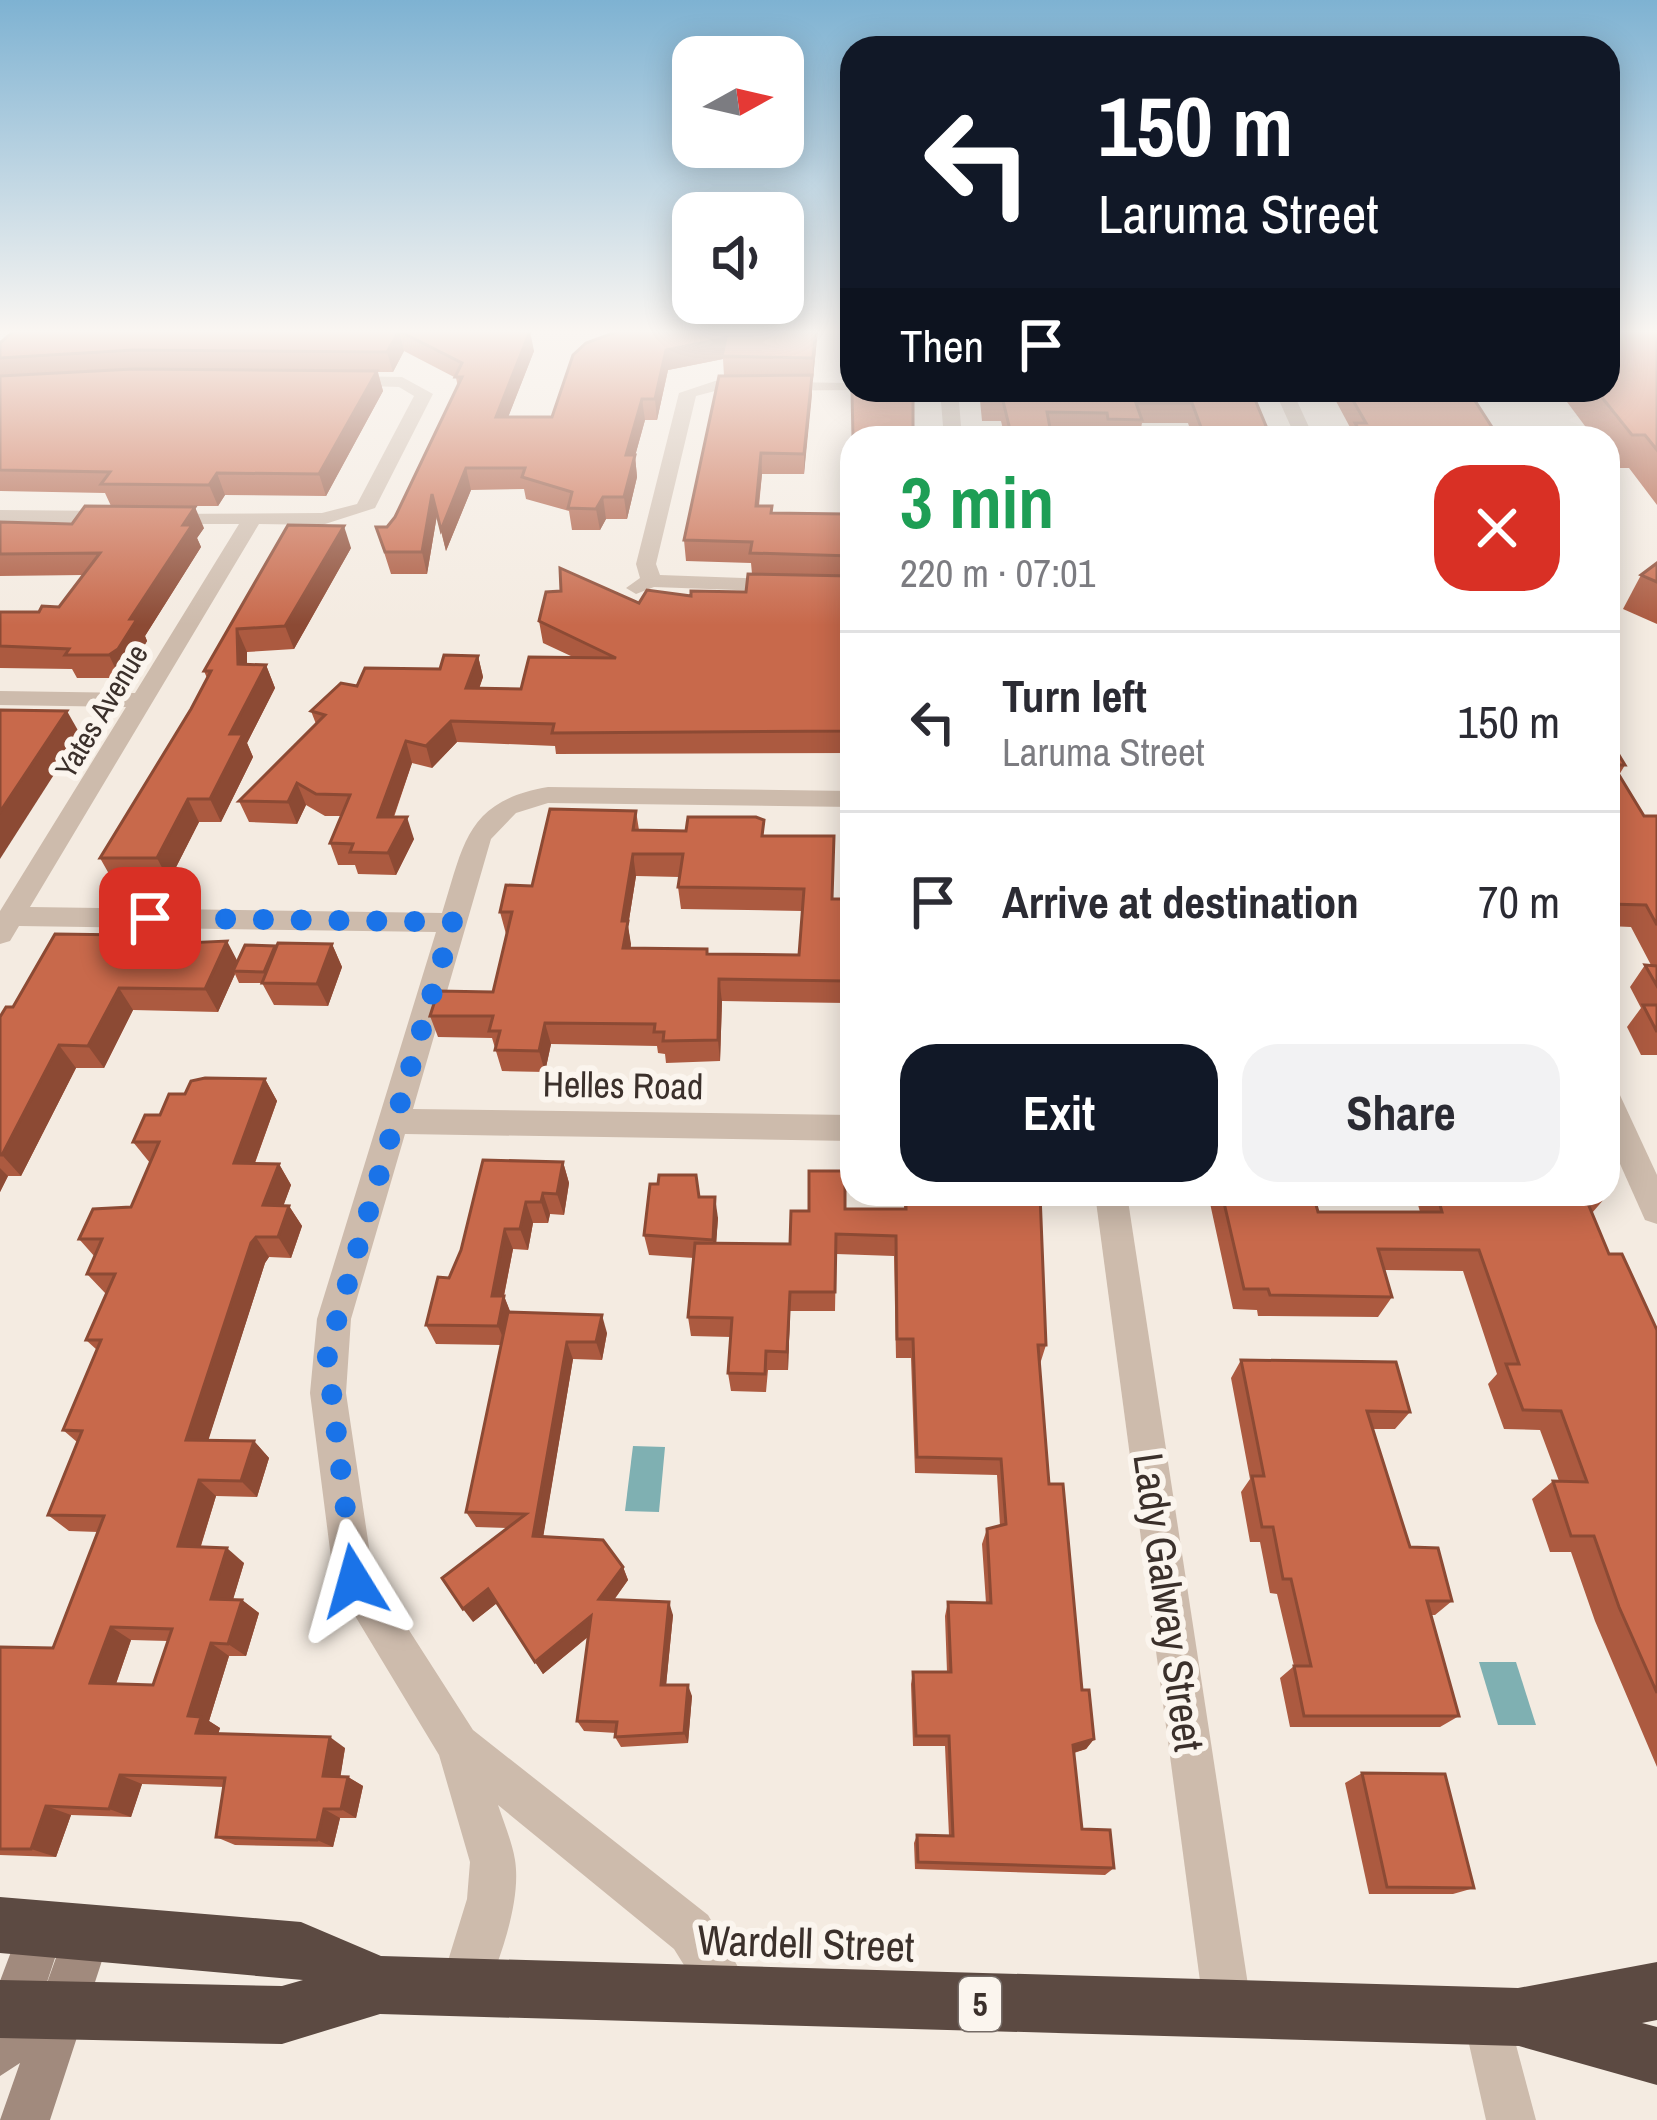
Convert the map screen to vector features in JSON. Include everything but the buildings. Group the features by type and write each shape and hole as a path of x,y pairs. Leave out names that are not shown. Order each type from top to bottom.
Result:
{"highway":[{"name":"Wardell Street","path":"44,1928 301,1950 380,1985 463,1990 1503,2017 1657,1991"},
{"name":"Wardell Street","path":"19,2020 282,2015 380,1985"},
{"name":"Wardell Street","path":"1503,2017 1657,2056"}],"main road":[{"path":"25,2120 19,2020 44,1928"}],"street":[{"path":"0,516 330,518 365,508 408,428"},
{"path":"678,428 643,585 840,588"},
{"name":"Yates Avenue","path":"6,925 252,519"},
{"path":"0,698 142,700"},
{"path":"463,1990 490,1899 493,1862 458,1744 354,1581 328,1393 334,1319 481,831 507,807 557,795 840,799"},
{"path":"6,925 453,922"},
{"name":"Helles Road","path":"394,1120 840,1128"},
{"path":"1620,1128 1657,1210"},
{"name":"Lady Galway Street","path":"1113,1206 1228,2011"},
{"path":"458,1744 691,1932 732,1998"},
{"path":"1503,2017 1511,2120"}],"water":[{"path":"633,1446 665,1447 659,1512 625,1511"},
{"path":"1479,1662 1516,1662 1536,1725 1498,1725"}],"route":[{"path":"150,918 453,922 327,1354 328,1393 354,1581"}]}
